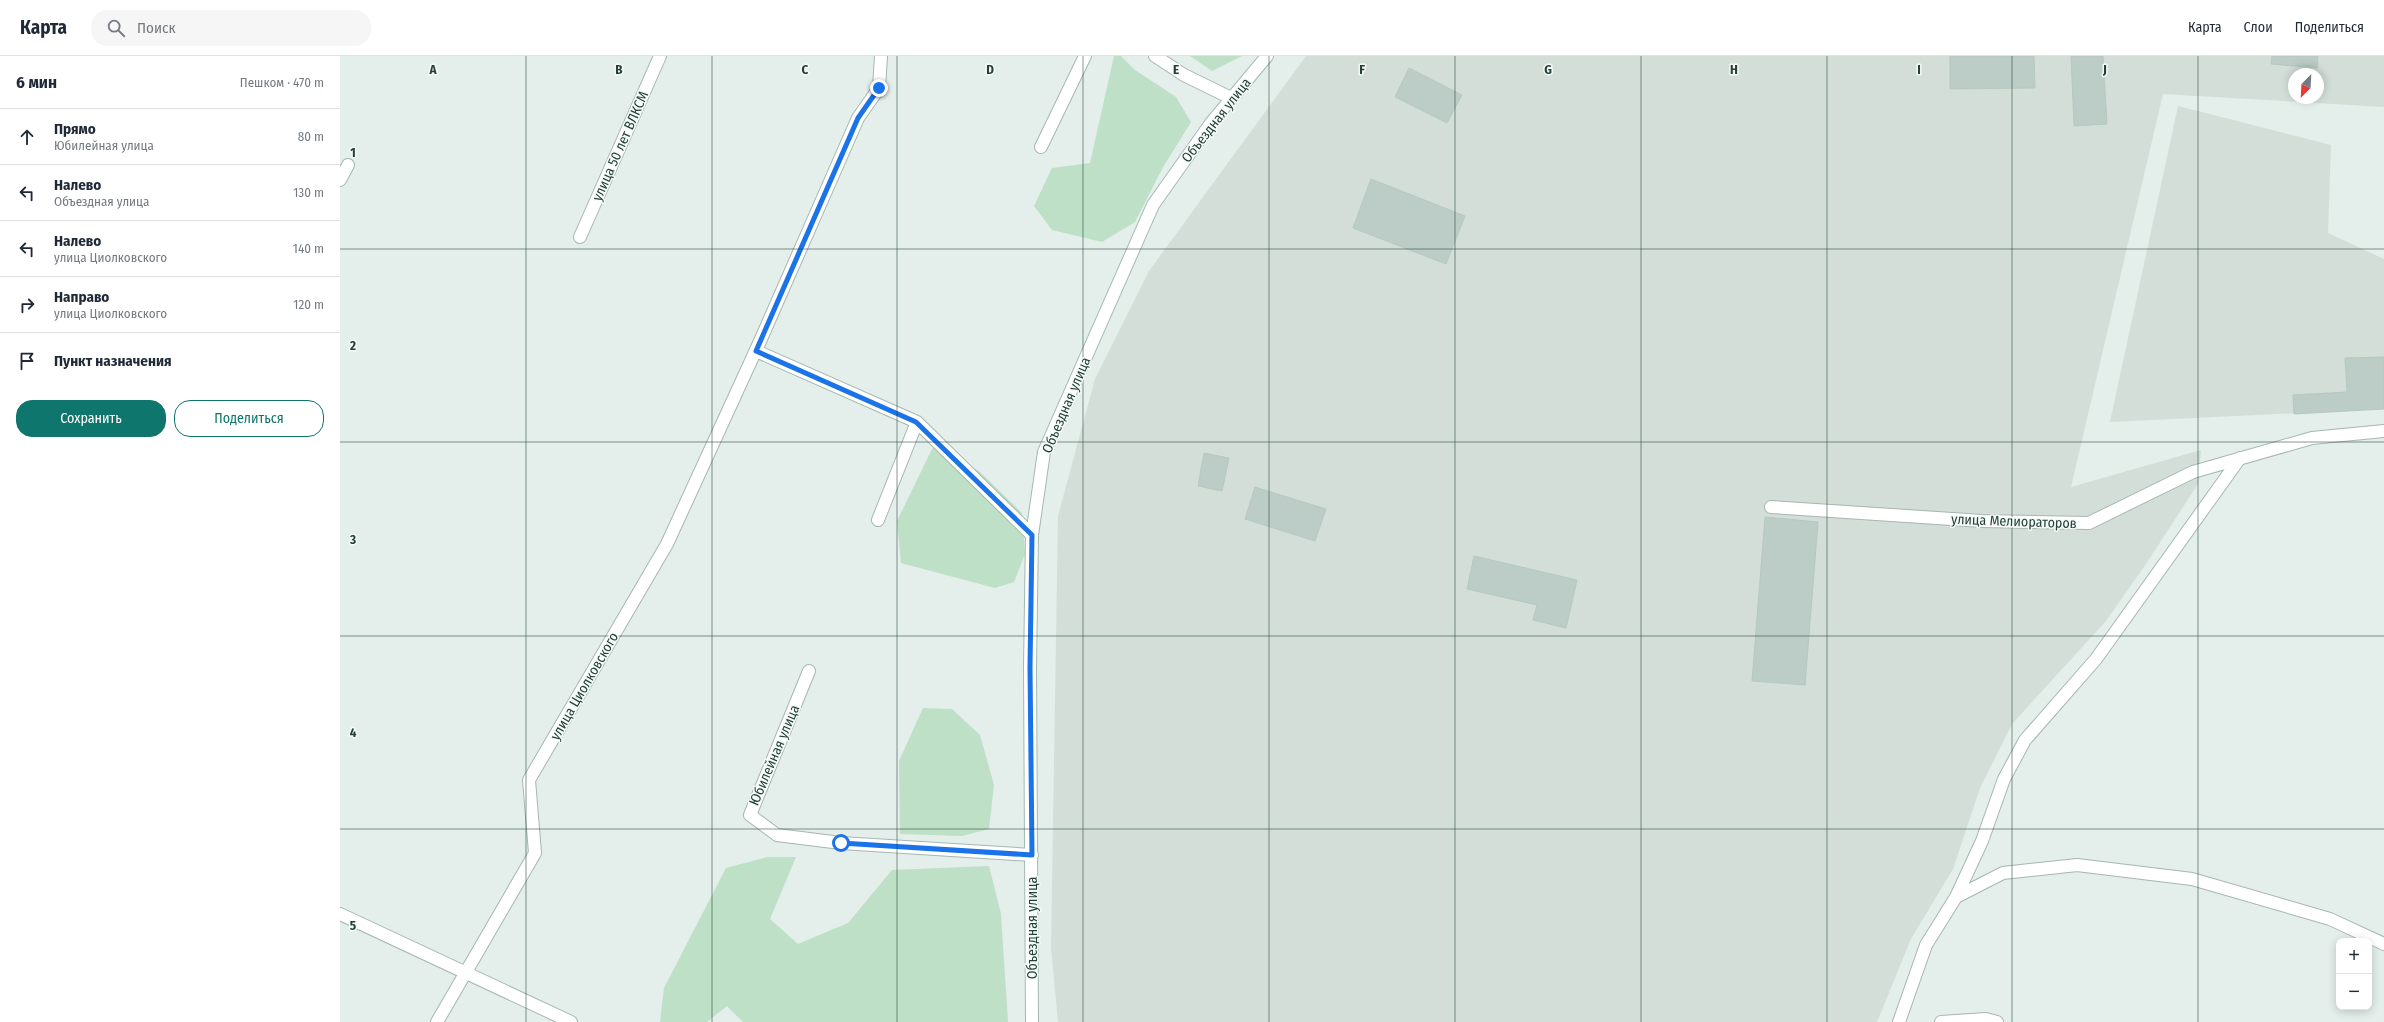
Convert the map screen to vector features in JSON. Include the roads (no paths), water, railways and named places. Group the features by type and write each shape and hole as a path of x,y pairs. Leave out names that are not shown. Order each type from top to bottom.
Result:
{"street":[{"name":"улица 50 лет ВЛКСМ","path":"580,237 660,56"},
{"name":"улица Циолковского","path":"437,1022 464,973 535,853 529,780 667,544 756,351 858,118 879,88 881,56"},
{"path":"1041,147 1085,56"},
{"path":"1155,56 1184,75 1231,98"},
{"name":"Объездная улица","path":"1032,1022 1030,667 1032,535 1044,452 1153,205 1231,98 1267,56"},
{"path":"340,180 348,165"},
{"path":"756,351 916,422 1032,535"},
{"path":"878,520 916,422"},
{"name":"улица Мелиораторов","path":"1771,507 1982,521 2089,523 2193,472 2312,438 2384,431"},
{"path":"1899,1022 1926,945 1956,897 1982,841 2004,780 2024,740 2096,660 2240,458"},
{"name":"Юбилейная улица","path":"809,671 750,815 777,835 841,843 1032,855"},
{"path":"1956,897 2003,873 2077,865 2192,879 2330,919 2384,944"},
{"path":"340,914 571,1022"},
{"path":"1941,1022 1986,1018 1997,1022"}]}
